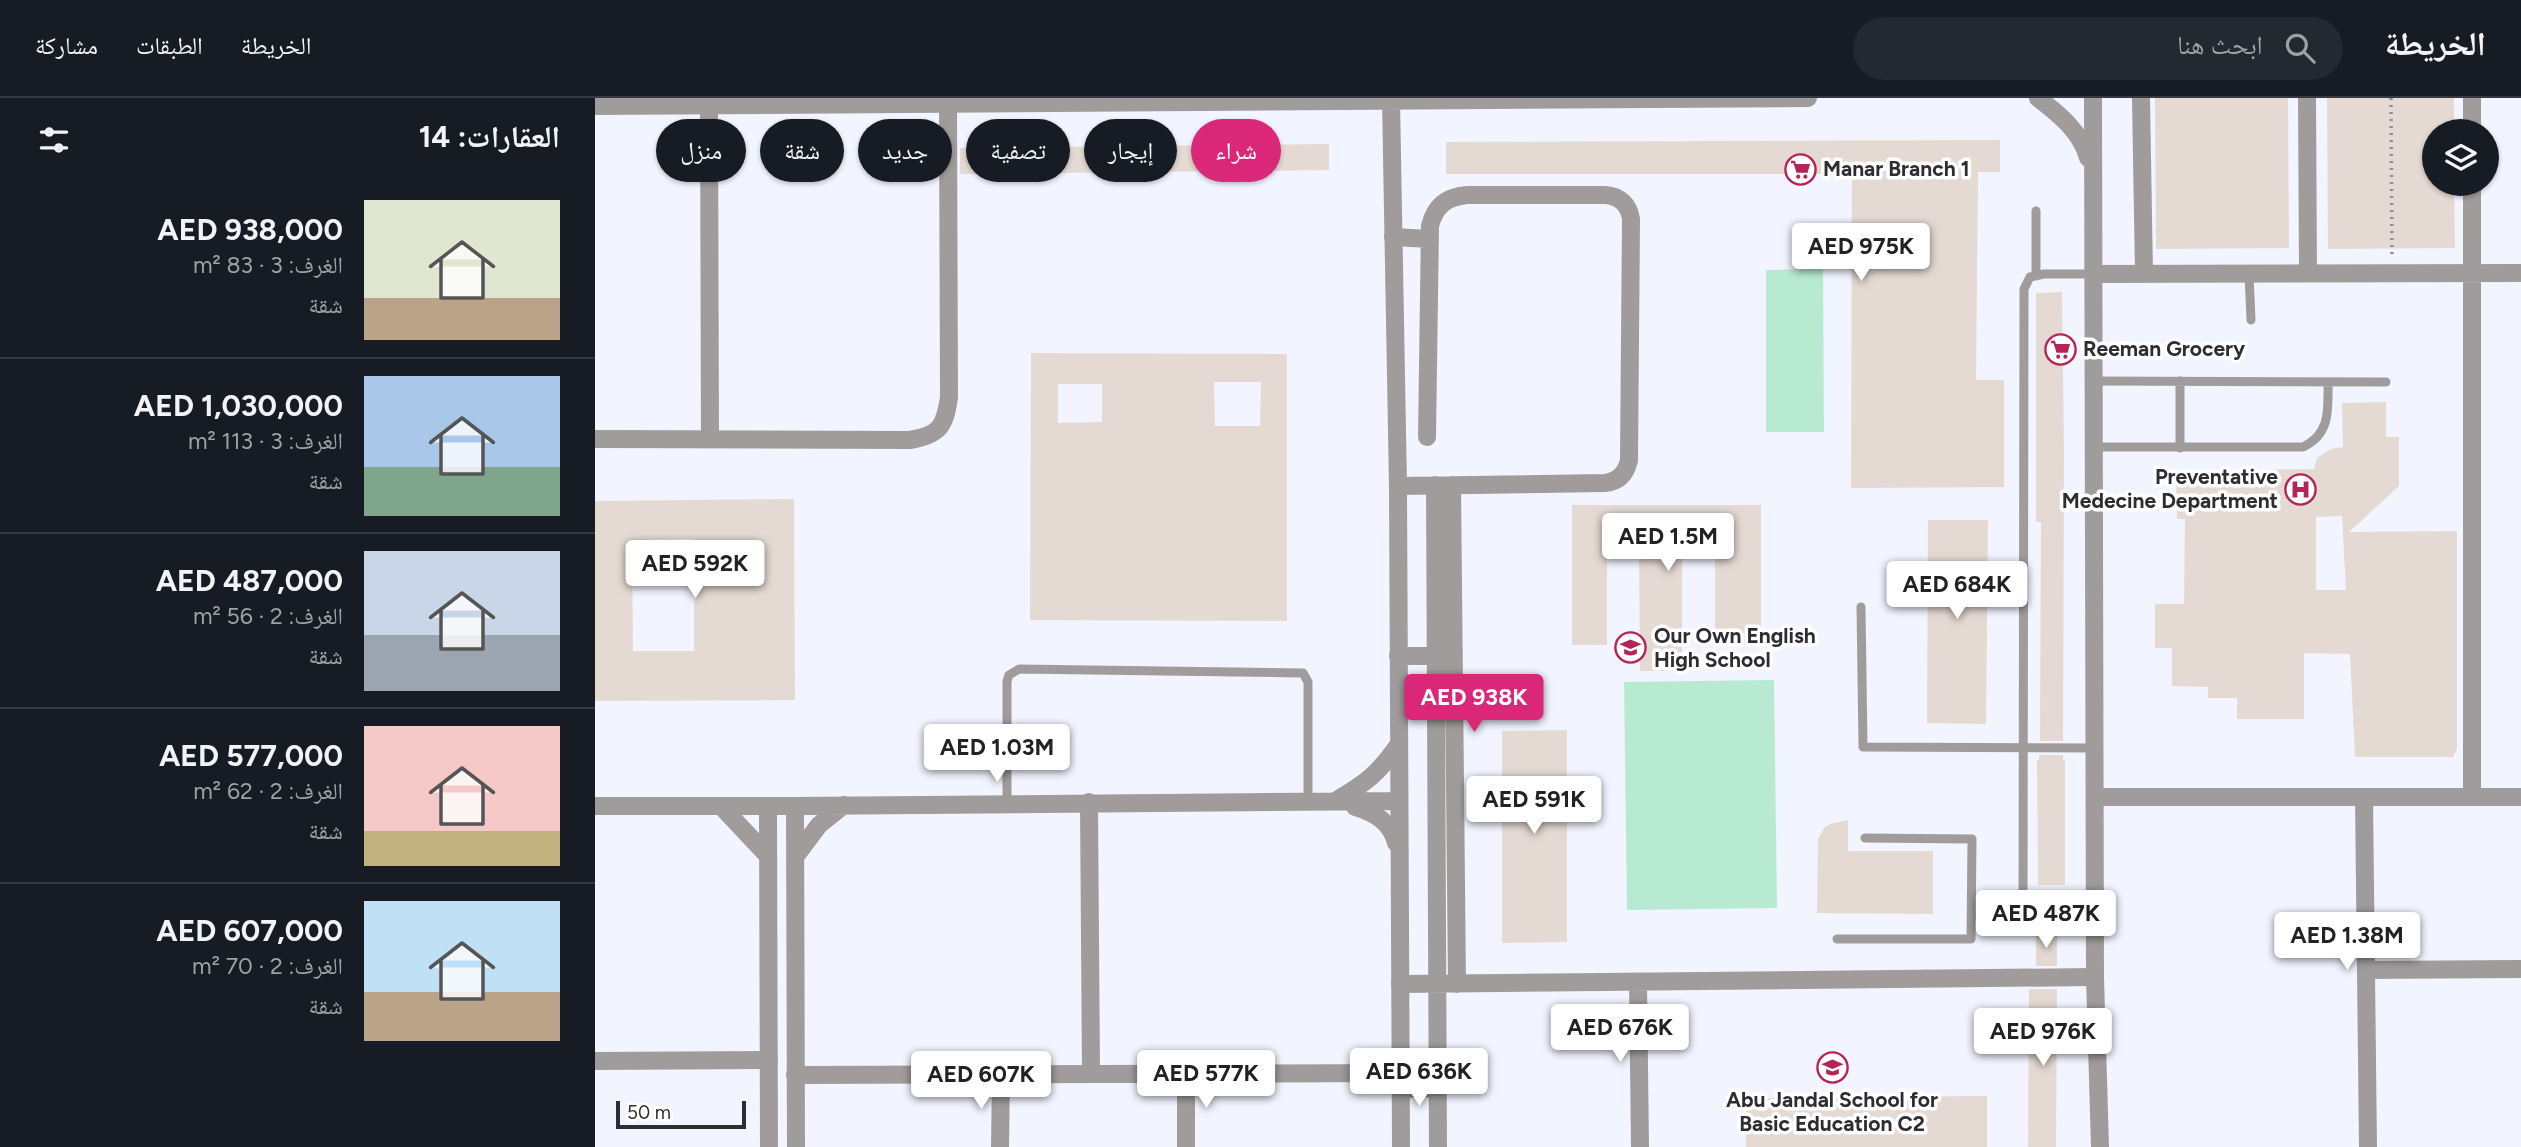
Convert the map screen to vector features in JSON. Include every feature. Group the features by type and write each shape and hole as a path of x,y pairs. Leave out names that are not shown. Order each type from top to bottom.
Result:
{"street":[{"path":"595,106 625,102 1808,98"},
{"path":"2038,98 2061,116 2085,144 2093,176"},
{"path":"2093,98 2095,977 2099,1147"},
{"path":"2141,98 2144,274"},
{"path":"2307,98 2308,274"},
{"path":"2472,98 2472,119"},
{"path":"1391,100 1398,485 1401,1147"},
{"path":"710,439 713,102"},
{"path":"595,439 910,440 930,436 942,424 949,397 948,103"},
{"path":"1398,485 1604,484 1615,481 1624,472 1629,460 1631,219 1627,207 1612,196 1467,195 1446,200 1438,207 1430,226 1427,437"},
{"path":"2472,196 2472,797"},
{"path":"1393,237 1430,239"},
{"path":"2093,274 2521,273"},
{"path":"1443,485 1454,656 1457,984"},
{"path":"1438,1147 1435,656 1443,485"},
{"path":"1398,656 1454,656"},
{"path":"1335,801 1368,782 1399,744"},
{"path":"2095,797 2521,797"},
{"path":"2364,797 2368,1147"},
{"path":"1335,801 1374,813 1393,830 1399,857"},
{"path":"595,806 1399,801"},
{"path":"1089,802 1091,1074"},
{"path":"795,857 819,825 844,805"},
{"path":"721,806 768,856"},
{"path":"768,806 769,1147"},
{"path":"795,806 796,1147"},
{"path":"2366,970 2521,969"},
{"path":"1400,985 2095,977"},
{"path":"1638,982 1640,1147"},
{"path":"595,1061 769,1060"},
{"path":"1000,1147 1001,1074"},
{"path":"795,1075 1186,1074 1401,1081 1437,1088"},
{"path":"1186,1074 1186,1147"}],"lane":[{"path":"2036,211 2036,276"},
{"path":"2023,915 2024,289 2030,277 2044,274 2093,274"},
{"path":"2249,274 2251,320"},
{"path":"2094,381 2386,382"},
{"path":"2180,381 2180,448"},
{"path":"2094,447 2303,447 2312,443 2324,429 2329,382"},
{"path":"1861,607 1863,747 2095,748"},
{"path":"1007,803 1007,681 1009,675 1019,669 1303,673 1308,682 1308,801"},
{"path":"1837,939 1971,939 1972,839 1865,838"},
{"path":"1972,915 2095,915"}],"path":[{"path":"2391,98 2392,273"}],"green space":[{"path":"1823,269 1824,432 1766,432 1766,270"},
{"path":"1774,680 1777,908 1627,910 1624,682"}],"building":[{"path":"2155,98 2288,98 2289,248 2156,249"},
{"path":"2327,98 2454,98 2454,119 2422,119 2422,196 2454,196 2455,248 2328,249"},
{"path":"2000,140 2000,172 1978,172 1976,380 2004,380 2004,487 1851,488 1852,174 1446,174 1446,142"},
{"path":"1329,144 1329,170 1281,171 1281,145"},
{"path":"1191,145 1191,171 1177,172 1177,146"},
{"path":"1070,147 1084,147 1084,173 1070,173"},
{"path":"960,148 966,148 966,174 960,174"},
{"path":"2062,292 2063,741 2040,741 2041,522 2036,522 2036,293"},
{"path":"1031,353 1287,354 1287,621 1030,620","holes":["1214,382 1261,382 1260,426 1215,426","1058,384 1102,384 1102,422 1058,423"]},
{"path":"2386,402 2386,437 2399,437 2399,486 2349,532 2457,531 2457,749 2453,757 2355,757 2350,654 2304,653 2304,719 2237,719 2237,698 2208,698 2208,687 2172,686 2172,648 2155,648 2155,604 2184,604 2185,519 2177,519 2176,471 2314,469 2317,458 2331,449 2343,447 2342,403","holes":["2342,516 2346,590 2316,590 2316,517"]},
{"path":"794,499 795,700 595,701 595,501","holes":["694,539 694,651 633,651 632,540"]},
{"path":"1572,505 1761,505 1761,645 1715,645 1715,548 1682,549 1682,671 1640,671 1639,548 1607,548 1607,645 1572,645"},
{"path":"1928,520 1988,520 1986,724 1927,723"},
{"path":"1567,730 1567,942 1502,943 1502,731"},
{"path":"2039,755 2063,755 2065,760 2065,885 2038,885"},
{"path":"1848,820 1848,851 1933,851 1933,914 1817,913 1818,839 1824,828 1830,824"},
{"path":"2036,935 2057,935 2057,966 2036,966"},
{"path":"2029,989 2057,989 2056,1147 2028,1147"},
{"path":"1987,1096 1987,1147 1746,1147 1746,1098"}],"place":[{"name":"Manar Branch 1","path":"1800,169"},
{"name":"Reeman Grocery","path":"2060,349"},
{"name":"Preventative Medecine Department","path":"2301,489"},
{"name":"Our Own English High School","path":"1631,648"},
{"name":"Abu Jandal School for Basic Education C2","path":"1832,1068"}]}
